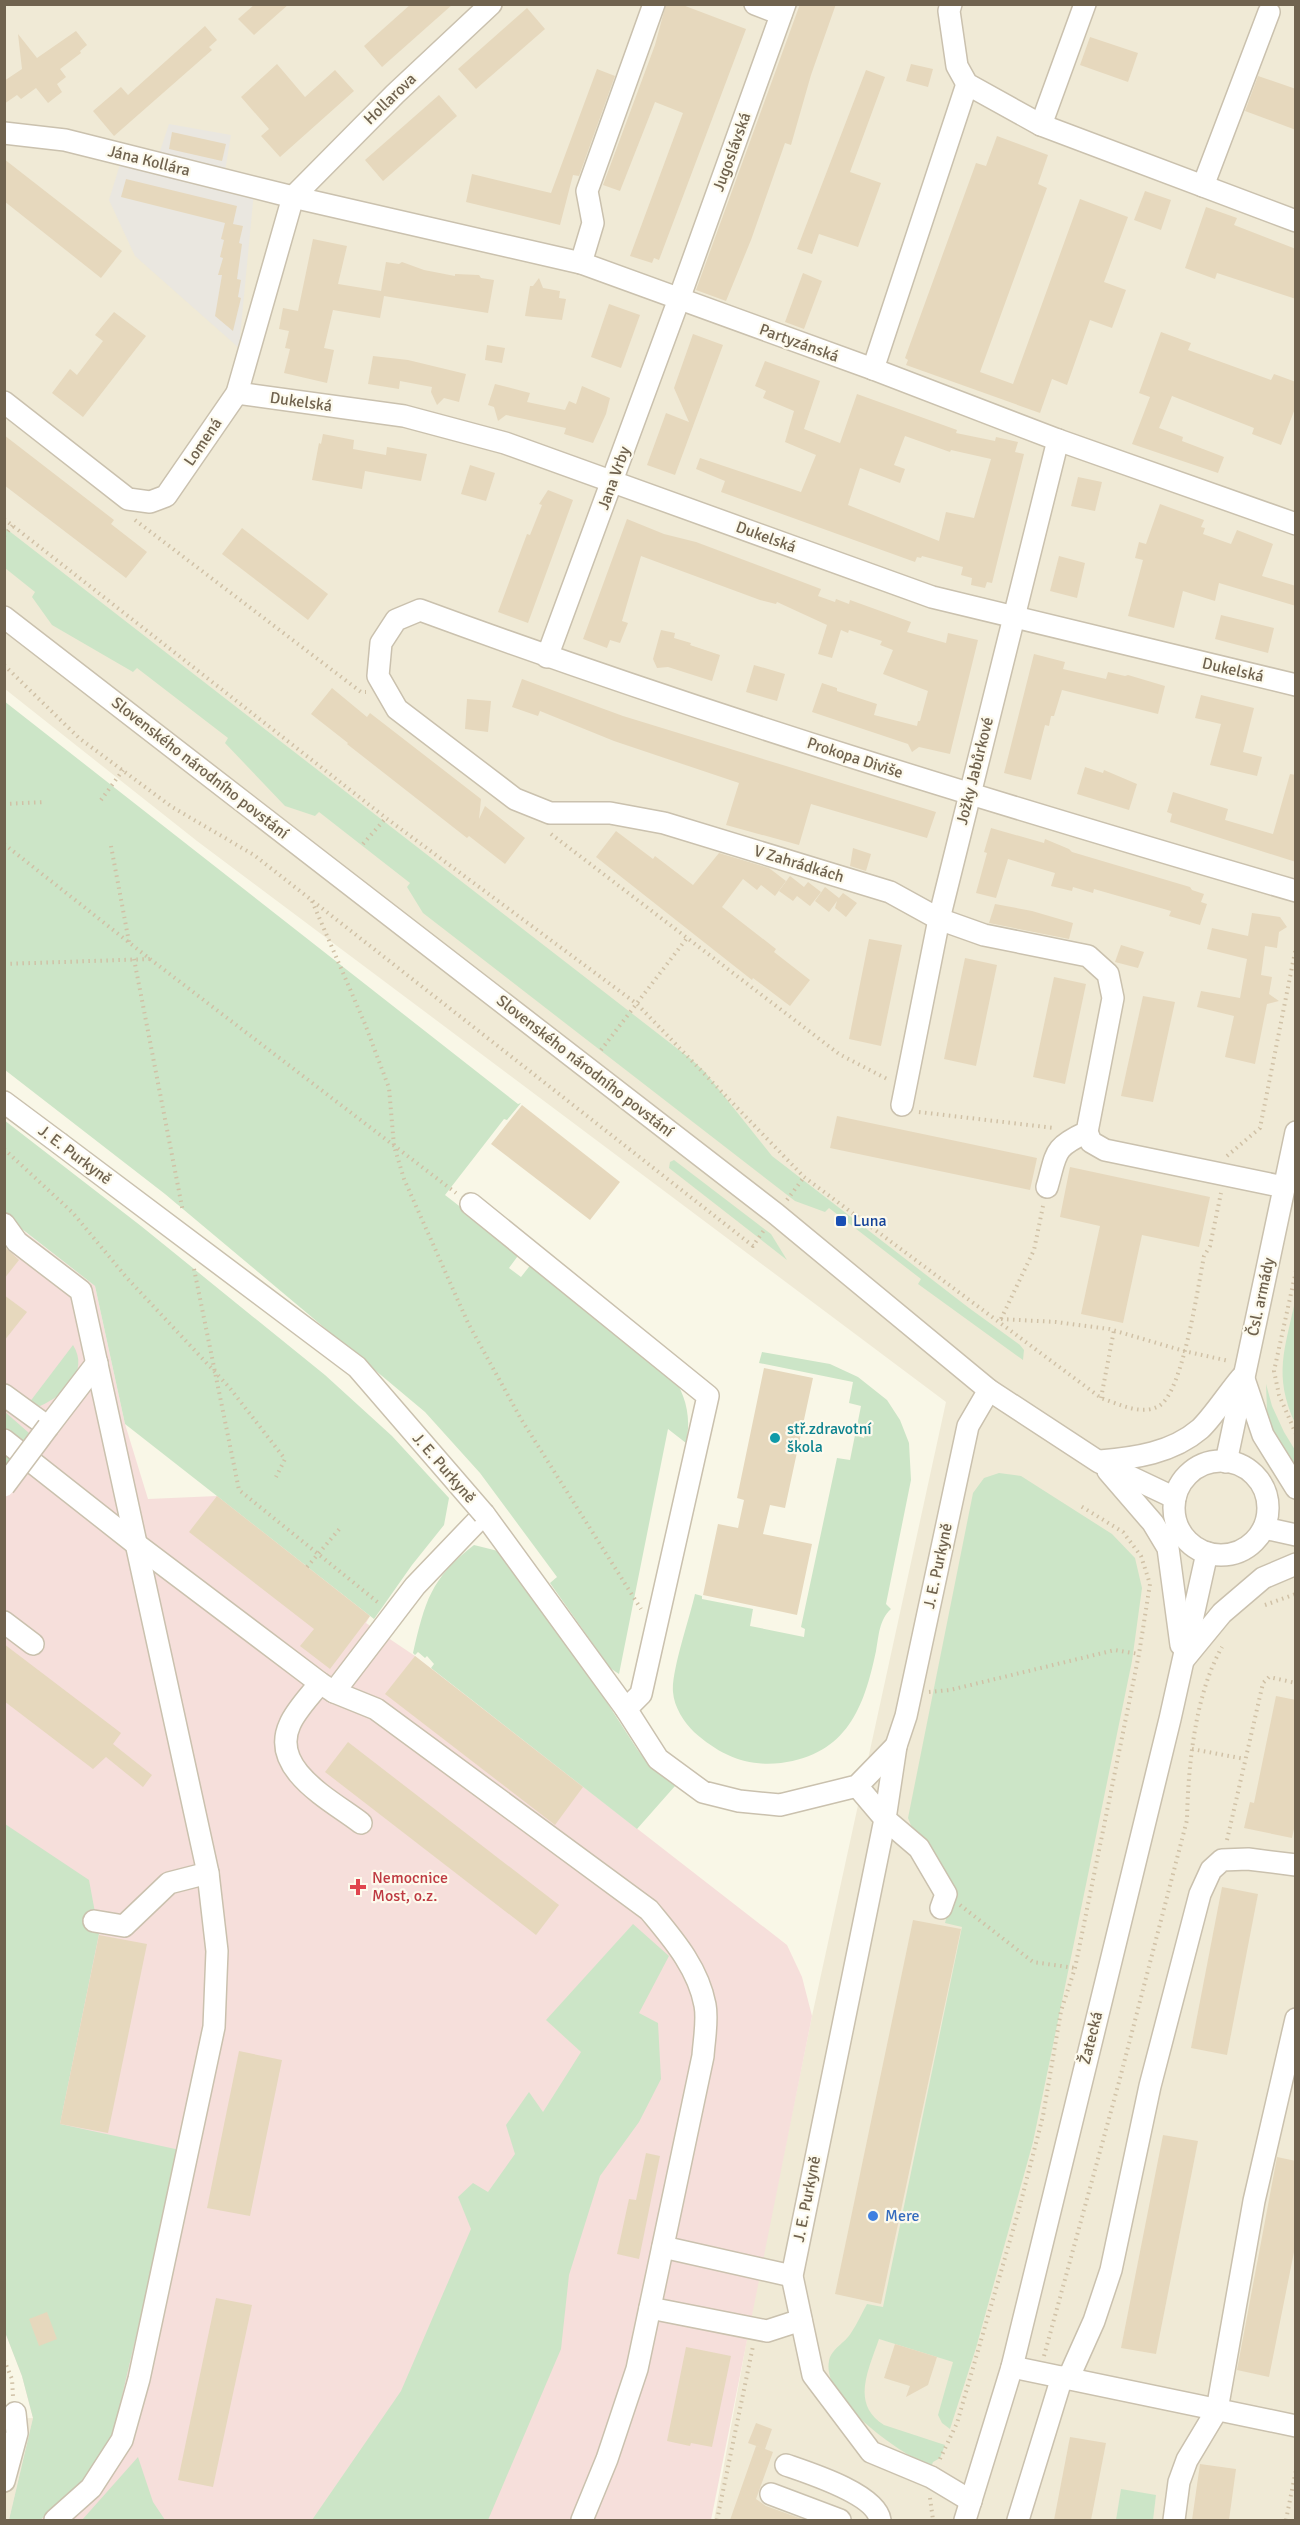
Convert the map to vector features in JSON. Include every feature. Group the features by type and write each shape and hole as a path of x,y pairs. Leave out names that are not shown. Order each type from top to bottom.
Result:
{"street":[{"name":"Hollarova","path":"292,197 394,94 490,4"},
{"path":"581,263 593,223 587,191 654,4"},
{"path":"755,4 783,9"},
{"path":"951,4 949,12 957,66 967,84 1041,124 1296,220"},
{"path":"1041,124 1085,4"},
{"name":"Jugoslávská","path":"679,299 783,9"},
{"path":"1203,186 1269,12"},
{"path":"873,369 967,84"},
{"name":"Jána Kollára","path":"4,133 65,141 292,197"},
{"name":"Partyzánská","path":"292,197 581,263 873,369 1058,440 1296,524"},
{"name":"Lomená","path":"128,498 150,502 166,496 237,393 292,197"},
{"name":"Jana Vrby","path":"547,657 679,299"},
{"name":"Dukelská","path":"237,393 404,416 505,443 932,597 1296,685"},
{"path":"4,402 128,498"},
{"name":"Jožky Jabůrkové","path":"904,1097 939,919 1058,440"},
{"name":"Prokopa Diviše","path":"420,610 547,657 970,795 1296,891"},
{"name":"V Zahrádkách","path":"420,610 396,620 381,644 378,676 398,709 515,799 550,813 610,813 664,823 890,892 939,919 984,935 1088,956 1108,974 1113,998 1087,1132"},
{"name":"Slovenského národního povstání","path":"4,617 776,1214 989,1389 1099,1461 1175,1498"},
{"name":"J. E. Purkyně","path":"4,1102 357,1367 484,1514 626,1709 658,1759 703,1791 740,1801 780,1805 857,1786 896,1746"},
{"path":"1047,1187 1058,1149 1069,1140 1087,1132 1091,1142 1105,1150 1284,1187"},
{"name":"Čsl. armády","path":"1226,1461 1296,1132"},
{"path":"471,1204 708,1396 641,1694 626,1709"},
{"path":"4,1224 17,1242 81,1292 208,1873 217,1952 214,2027 139,2379 122,2440 91,2488 55,2520"},
{"path":"4,1486 97,1364"},
{"path":"1099,1461 1136,1458 1172,1446 1200,1429 1243,1376"},
{"path":"1243,1376 1263,1436 1296,1488"},
{"name":"J. E. Purkyně","path":"968,2511 931,2477 871,2452 813,2375 792,2276 885,1819 896,1746 911,1694 968,1426 989,1389"},
{"path":"4,1395 48,1427"},
{"path":"4,1440 136,1544 327,1687 376,1709 649,1910 675,1942 694,1972 705,2006 704,2056 637,2369 607,2459 582,2520"},
{"path":"1099,1461 1129,1492 1154,1523 1168,1548 1183,1661"},
{"path":"1226,1461 1240,1465 1253,1474 1262,1485 1267,1499 1268,1514 1264,1528 1257,1539 1240,1551 1221,1555 1207,1553 1184,1538 1176,1518 1175,1498 1188,1474 1199,1466 1226,1461"},
{"path":"361,1823 296,1773 284,1750 289,1724 327,1687 414,1586 484,1514"},
{"path":"1264,1528 1296,1535"},
{"name":"Žatecká","path":"968,2511 1012,2367 1183,1661 1207,1553"},
{"path":"1183,1661 1222,1613 1263,1578 1296,1564"},
{"path":"4,1622 33,1644"},
{"path":"857,1786 885,1819 918,1848 943,1901"},
{"path":"1018,2520 1065,2378 1094,2321 1111,2270 1150,2086 1200,1894 1211,1870 1222,1860 1248,1859 1296,1865"},
{"path":"94,1921 124,1926 169,1883 208,1873"},
{"path":"1174,2520 1179,2482 1186,2460 1217,2410 1254,2201 1296,2019"},
{"path":"663,2247 792,2276"},
{"path":"650,2308 768,2331 801,2320"},
{"path":"1012,2367 1296,2426"},
{"path":"4,2481 17,2433 15,2413"},
{"path":"786,2464 833,2481 869,2502 880,2520"},
{"path":"771,2494 840,2520"}],"path":[{"path":"128,498 129,516 361,692 388,693"},
{"path":"4,519 386,818 638,1004 804,1177 1101,1398 1140,1411 1160,1406 1175,1387 1204,1256 1210,1246 1225,1176 1227,1155 1260,1128 1296,946"},
{"path":"4,536 13,525"},
{"path":"4,664 79,738 172,807 254,855 753,1245"},
{"path":"101,800 123,770"},
{"path":"4,804 45,802"},
{"path":"550,813 550,833 839,1054 904,1097 918,1112 1087,1132"},
{"path":"363,844 386,818"},
{"path":"4,844 129,943 471,1204"},
{"path":"111,846 129,943"},
{"path":"311,900 365,1024 389,1088 394,1146 404,1179 468,1323 521,1419 640,1607 653,1640"},
{"path":"601,1050 687,938"},
{"path":"4,964 150,958"},
{"path":"134,959 184,1214"},
{"path":"4,1149 73,1213 127,1278 229,1387 285,1459 276,1477"},
{"path":"1000,1321 1034,1250 1047,1187"},
{"path":"202,1268 193,1260 239,1490 380,1604 386,1598"},
{"path":"1296,1271 1274,1371 1279,1395 1296,1434"},
{"path":"1000,1321 1056,1322 1114,1330 1215,1358"},
{"path":"1101,1398 1114,1330"},
{"path":"933,2520 928,2491 931,2477 957,2423 1018,2213 1043,2116 1061,2011 1075,1968 1139,1654 1150,1584 1141,1556 1123,1532 1079,1504"},
{"path":"307,1567 342,1526"},
{"path":"1257,1610 1267,1603 1296,1594"},
{"path":"1039,2373 1119,2082 1187,1820 1188,1777 1192,1749 1210,1668 1227,1639"},
{"path":"911,1694 950,1690 1115,1650 1139,1654"},
{"path":"1222,1860 1263,1683 1269,1677 1296,1683"},
{"path":"1192,1749 1245,1759"},
{"path":"943,1901 1033,1962 1075,1968"},
{"path":"717,2520 754,2337"},
{"path":"4,2360 12,2379 15,2413"},
{"path":"1286,2520 1296,2470"}],"shaded area":[{"path":"4,5 1295,5 1295,2520 714,2520 755,2295 812,2016 946,1402 197,841 5,689"},
{"path":"169,124 231,135 225,171 255,181 239,348 135,256 109,200 125,148 160,151"},
{"name":"Nemocnice Most, o.z.","path":"25,1232 95,1286 125,1424 148,1499 217,1496 370,1616 366,1623 415,1656 787,1945 802,1977 812,2016 711,2520 9,2520 33,2418 22,2376 5,2332 4,1255"},
{"path":"33,2418 9,2520 4,2520 4,2419"}],"green space":[{"path":"4,527 692,1060 704,1071 772,1156 1020,1345 1024,1350 1023,1360 918,1284 921,1279 829,1208 825,1212 795,1201 423,913 407,887 410,883 319,812 315,816 285,806 225,743 228,738 137,668 133,672 52,625 32,597 35,592 5,568"},
{"path":"4,701 518,1104 521,1103 507,1120 504,1119 445,1195 520,1253 509,1268 521,1277 532,1263 669,1370 686,1405 688,1433 686,1443 668,1429 619,1674 610,1668 550,1583 557,1577 480,1473 425,1412 165,1194 5,1070"},
{"path":"4,1120 141,1226 325,1375 392,1436 449,1498 444,1525 374,1619 125,1424 95,1286 22,1229 20,1230 5,1214"},
{"path":"674,1160 771,1234 787,1260 669,1168 670,1162"},
{"path":"1295,1301 1295,1423 1284,1390 1283,1362"},
{"path":"73,1345 78,1365 72,1382 49,1402 40,1406 29,1403"},
{"path":"762,1352 830,1364 858,1377 887,1400 900,1420 909,1443 911,1480 886,1604 891,1609 882,1623 871,1672 858,1709 849,1725 837,1739 822,1750 804,1758 768,1764 734,1758 714,1747 694,1732 677,1709 673,1683 695,1594 702,1596 702,1599 753,1609 750,1626 804,1637 805,1629 801,1627 837,1458 850,1460 855,1435 864,1438 865,1434 856,1431 861,1406 849,1403 853,1382 759,1363"},
{"path":"1266,1384 1272,1406 1295,1450 1295,1479 1273,1441 1267,1410"},
{"path":"4,1411 29,1433 5,1467"},
{"path":"999,1473 1021,1476 1112,1534 1135,1558 1142,1588 1132,1661 1033,2142 976,2348 950,2429 942,2423 938,2415 953,2362 879,2339 867,2374 865,2396 867,2407 874,2417 884,2425 945,2445 940,2458 933,2462 931,2467 883,2438 850,2408 837,2392 830,2376 829,2361 832,2353 851,2333 867,2304 883,2307 962,1927 945,1923 949,1908 932,1857 933,1850 914,1833 908,1818 973,1493 984,1478"},
{"path":"474,1545 502,1552 584,1667 637,1749 649,1765 675,1786 637,1829 431,1668 434,1664 427,1656 425,1658 418,1652 415,1655 413,1653 421,1619 431,1593 448,1569"},
{"path":"5,1824 89,1880 99,1934 60,2124 180,2150 113,2434 83,2486 40,2520 9,2520 33,2418 22,2376 5,2332"},
{"path":"633,1924 669,1956 639,2013 658,2023 661,2079 639,2122 600,2176 569,2275 561,2349 488,2520 312,2520 401,2391 471,2229 458,2197 473,2183 488,2192 515,2154 506,2125 529,2092 543,2112 581,2052 546,2020"},
{"path":"138,2457 153,2502 165,2520 82,2520"},
{"path":"1121,2489 1156,2495 1153,2520 1116,2520"}],"building":[{"path":"255,4 289,4 254,35 238,19"},
{"path":"411,4 453,4 382,67 364,46"},
{"path":"666,4 680,4 746,29 659,260 654,258 652,263 630,256 683,113 655,102 620,191 603,185 655,45"},
{"path":"800,4 836,4 811,75 791,145 785,143 751,240 726,301 696,290"},
{"path":"527,8 545,29 476,89 458,69"},
{"path":"205,26 217,40 209,47 212,50 114,136 93,111 121,87 128,95"},
{"path":"76,31 87,45 80,51 81,53 60,69 66,77 57,84 62,92 48,103 36,88 21,99 17,95 4,104 4,81 22,69 18,34 37,58"},
{"path":"1090,37 1138,53 1128,82 1080,65"},
{"path":"277,64 305,97 335,70 354,91 280,157 261,136 269,129 241,97"},
{"path":"911,64 933,69 928,87 906,81"},
{"path":"597,69 615,76 579,176 573,175 560,225 466,202 472,174 551,193"},
{"path":"866,70 885,77 850,172 881,183 858,247 819,234 812,254 797,249"},
{"path":"1258,76 1296,89 1296,130 1245,111"},
{"path":"439,95 457,116 383,181 365,160"},
{"path":"172,132 226,144 222,161 169,149"},
{"path":"997,136 1048,155 1038,184 1047,188 980,372 1013,384 1080,199 1128,217 1104,282 1126,290 1112,328 1090,320 1067,385 1052,379 1040,413 906,365 908,360 905,358 976,163 986,166"},
{"path":"4,159 122,251 101,278 4,201"},
{"path":"126,179 237,206 233,224 243,226 239,243 242,244 237,279 241,280 238,297 241,298 233,331 215,316 222,275 218,275 223,258 220,257 224,240 221,239 225,223 121,197"},
{"path":"1145,191 1171,200 1161,230 1134,220"},
{"path":"1206,207 1237,218 1234,225 1296,249 1296,299 1217,273 1215,279 1185,268"},
{"path":"313,239 347,246 338,284 381,291 386,262 399,264 402,262 424,270 455,276 455,274 479,275 481,278 494,280 488,313 384,296 380,318 333,310 324,348 334,350 327,383 284,373 290,349 285,348 289,331 279,329 283,308 298,311"},
{"path":"803,273 822,281 804,329 785,322"},
{"path":"539,278 543,288 560,291 559,298 566,299 562,320 525,316 530,286 533,286"},
{"path":"609,304 640,315 621,368 591,357"},
{"path":"114,312 146,336 83,417 52,393 70,369 77,375 103,341 95,335"},
{"path":"1161,332 1191,343 1188,350 1271,380 1274,374 1296,382 1296,406 1281,445 1252,434 1254,428 1172,396 1159,428 1183,437 1182,441 1224,457 1218,473 1132,444 1150,397 1139,393"},
{"path":"693,334 723,345 675,475 647,465 666,413 689,422 674,388"},
{"path":"487,345 505,348 502,363 485,360"},
{"path":"373,356 408,360 466,374 459,402 444,398 437,405 431,392 432,387 400,381 399,389 368,384"},
{"path":"765,361 820,381 804,429 840,443 857,394 957,430 956,433 995,441 996,437 1018,442 1015,452 1024,454 992,583 987,582 985,588 971,585 972,578 961,575 963,567 922,556 917,557 915,562 721,492 725,481 696,469 700,458 801,492 816,455 785,442 794,411 763,398 766,391 755,386","holes":["905,436 950,452 951,450 991,459 974,518 946,512 939,541 848,505 860,468 900,483 905,469 894,465"]},
{"path":"495,384 530,393 527,402 565,410 569,401 576,404 582,386 610,398 606,414 593,443 564,434 566,428 506,415 498,421 494,407 488,405"},
{"path":"323,434 354,440 353,449 386,455 387,447 427,454 421,481 365,471 362,489 312,480"},
{"path":"4,435 114,520 111,524 147,552 126,578 4,485"},
{"path":"470,465 495,473 486,501 461,494"},
{"path":"1078,477 1102,482 1095,511 1071,506"},
{"path":"548,490 573,500 528,623 498,612 527,534 530,535 542,505 539,504"},
{"path":"1160,504 1204,520 1201,527 1205,528 1203,534 1231,544 1237,530 1273,544 1262,576 1296,586 1296,606 1219,583 1215,601 1183,591 1174,628 1128,616 1143,560 1135,558 1139,542 1146,544"},
{"path":"627,519 821,589 818,596 849,604 850,600 911,622 907,632 946,643 948,633 978,640 950,754 919,747 912,752 908,744 812,712 822,683 837,688 837,691 877,704 874,715 917,726 928,691 883,674 893,650 880,645 882,641 849,630 848,633 841,630 832,658 818,654 827,625 777,602 776,604 760,600 641,556 622,621 628,623 620,643 610,640 607,648 583,639"},
{"path":"242,528 328,594 308,620 222,554"},
{"path":"1059,556 1085,563 1077,598 1050,591"},
{"path":"1221,615 1274,628 1268,653 1215,639"},
{"path":"661,630 675,633 674,638 720,655 712,681 668,667 657,668 653,659"},
{"path":"1034,654 1065,662 1063,669 1106,679 1108,672 1128,675 1165,686 1158,714 1062,690 1054,716 1051,716 1049,726 1045,725 1031,780 1004,773"},
{"path":"754,665 785,674 777,701 746,692"},
{"path":"522,679 623,716 936,812 927,838 811,804 799,845 726,825 739,783 614,741 540,711 538,716 512,707"},
{"path":"332,688 367,717 370,713 481,799 479,819 485,806 525,838 505,864 469,836 467,838 311,714"},
{"path":"1201,695 1254,708 1243,752 1262,757 1257,776 1210,765 1221,724 1195,718"},
{"path":"467,699 491,701 488,732 465,729"},
{"path":"1085,767 1103,773 1104,770 1137,784 1129,810 1077,794"},
{"path":"1290,774 1296,775 1296,862 1170,822 1172,814 1167,812 1173,792 1228,809 1225,820 1273,834"},
{"path":"991,828 1044,843 1045,839 1072,852 1190,887 1204,894 1201,902 1207,904 1200,925 1169,916 1171,911 1094,889 1093,893 1073,887 1072,891 1051,886 1055,873 1008,859 996,898 976,893"},
{"path":"616,831 653,859 655,856 693,885 719,853 769,868 786,881 775,896 761,885 757,890 743,879 722,907 776,949 774,952 810,980 790,1006 753,978 752,980 596,857"},
{"path":"853,848 871,854 866,871 850,866"},
{"path":"790,876 804,887 808,882 821,892 810,906 797,896 793,901 779,891"},
{"path":"825,887 839,898 843,893 857,903 846,917 835,908 837,901 829,912 815,901"},
{"path":"995,904 1032,911 1073,923 1069,939 989,923"},
{"path":"1252,913 1280,917 1287,927 1279,932 1277,948 1265,946 1261,975 1272,977 1269,994 1279,1001 1267,1004 1255,1064 1225,1057 1234,1016 1197,1007 1201,991 1240,998 1247,959 1207,949 1212,928 1248,936"},
{"path":"869,939 902,945 881,1046 849,1039"},
{"path":"1121,945 1144,952 1138,968 1115,962"},
{"path":"965,958 997,965 976,1066 944,1059"},
{"path":"1054,977 1086,984 1065,1084 1033,1077"},
{"path":"1143,996 1175,1002 1153,1102 1121,1096"},
{"path":"522,1105 620,1182 590,1220 491,1144"},
{"path":"837,1116 1037,1158 1030,1190 830,1148"},
{"path":"1070,1167 1210,1197 1199,1247 1142,1235 1123,1323 1081,1314 1100,1226 1060,1217"},
{"path":"4,1247 19,1260 4,1279"},
{"path":"4,1295 27,1312 4,1341"},
{"name":"stř.zdravotní škola","path":"764,1368 813,1378 785,1508 770,1505 763,1534 812,1544 797,1615 703,1595 718,1524 738,1528 744,1500 737,1498"},
{"path":"217,1496 370,1616 330,1669 300,1646 314,1629 189,1532"},
{"path":"4,1644 121,1733 113,1744 152,1775 143,1787 106,1757 93,1769 4,1701"},
{"path":"415,1656 583,1787 555,1825 385,1694"},
{"path":"1276,1696 1296,1700 1296,1820 1292,1838 1244,1828 1250,1802 1254,1803"},
{"path":"348,1742 559,1905 536,1935 325,1772"},
{"path":"1222,1887 1258,1894 1227,2055 1191,2048"},
{"path":"913,1920 961,1929 881,2304 835,2294"},
{"path":"99,1935 147,1944 108,2133 60,2124"},
{"path":"239,2051 282,2060 250,2216 207,2208"},
{"path":"1163,2135 1198,2141 1156,2354 1121,2348"},
{"path":"646,2153 660,2156 639,2259 617,2254 629,2199 636,2200"},
{"path":"1277,2157 1296,2161 1296,2242 1269,2377 1237,2370"},
{"path":"216,2298 252,2305 213,2487 178,2480"},
{"path":"47,2312 57,2339 39,2346 29,2319"},
{"path":"895,2344 937,2357 928,2385 906,2397 910,2386 884,2378"},
{"path":"686,2347 731,2356 712,2447 691,2443 690,2446 667,2441"},
{"path":"756,2423 772,2429 765,2449 773,2452 756,2499 766,2506 805,2520 730,2520 756,2446 762,2448 748,2443"},
{"path":"1070,2437 1106,2443 1091,2520 1054,2520"},
{"path":"1200,2464 1236,2469 1229,2520 1192,2520"}],"place":[{"name":"Luna","path":"841,1221"},
{"name":"stř.zdravotní škola","path":"775,1438"},
{"name":"Nemocnice Most, o.z.","path":"358,1887"},
{"name":"Mere","path":"873,2216"}]}
